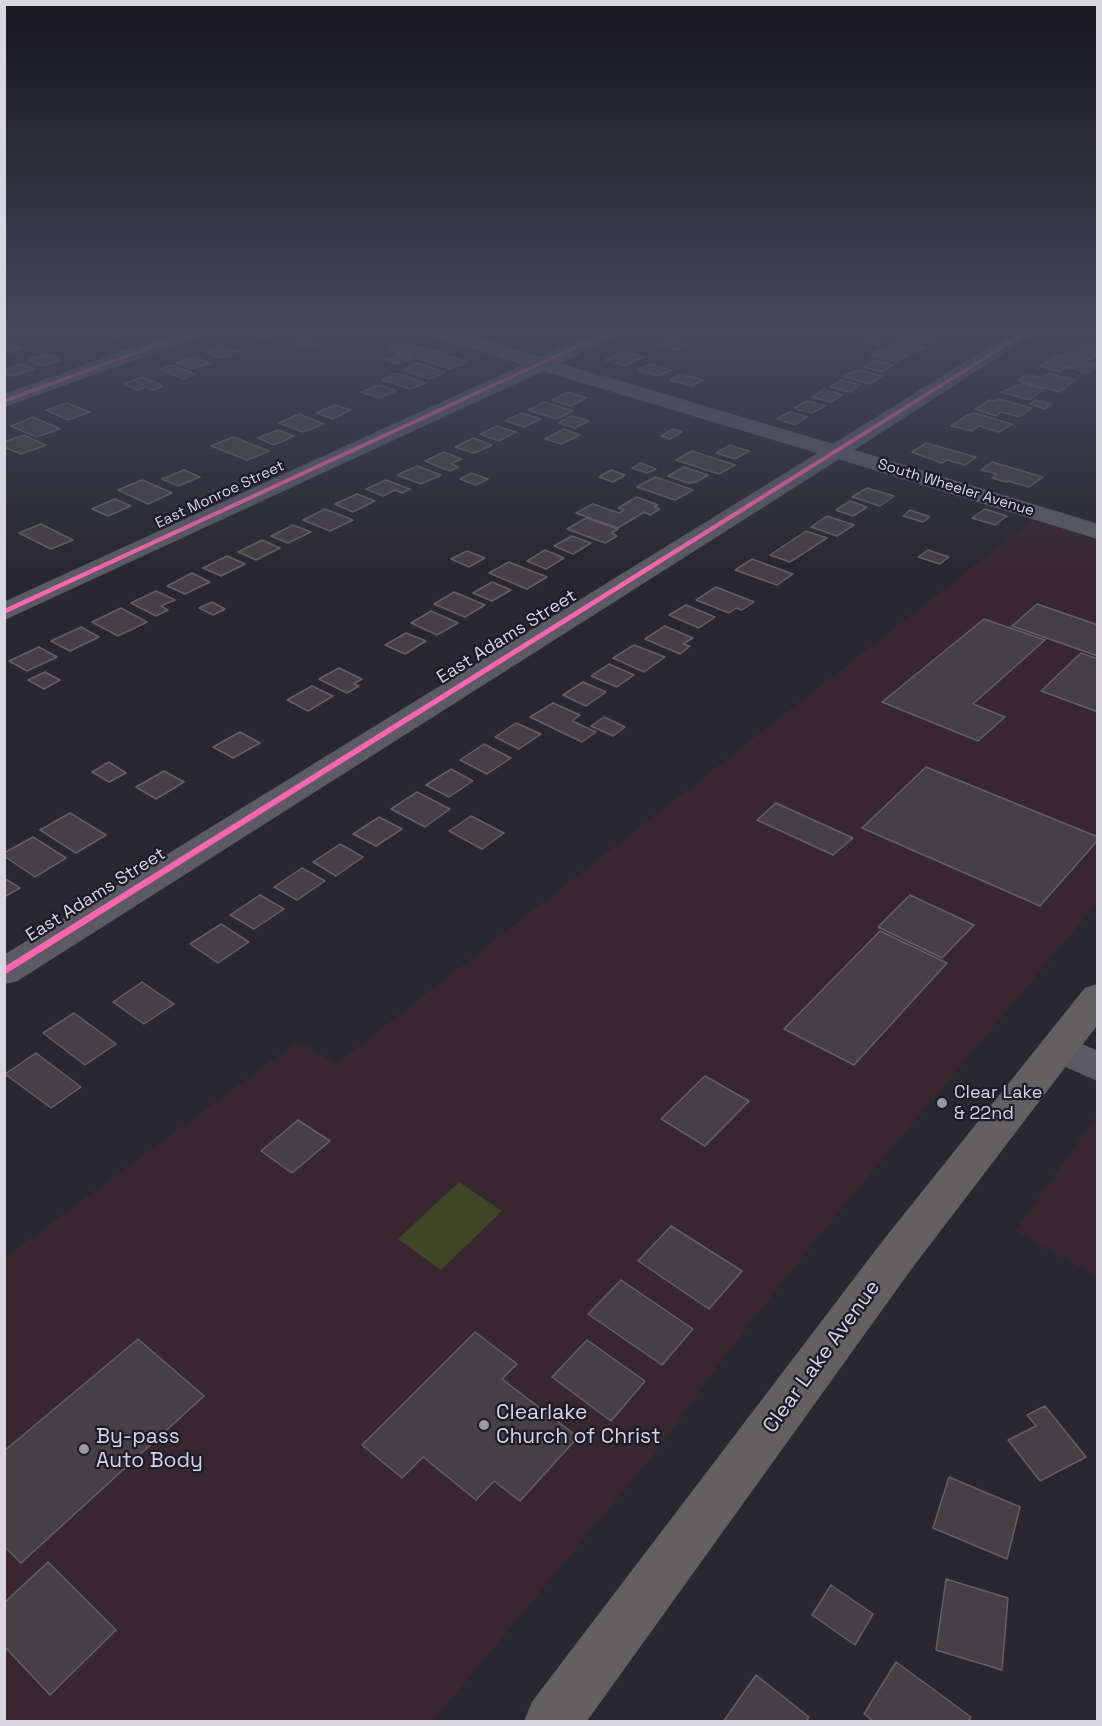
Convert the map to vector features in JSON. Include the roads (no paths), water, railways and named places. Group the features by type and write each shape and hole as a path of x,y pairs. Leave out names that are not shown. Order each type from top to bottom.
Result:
{"main road":[{"name":"Clear Lake Avenue","path":"552,1722 897,1256 1098,997"}],"street":[{"name":"East Monroe Street","path":"4,612 437,412"},
{"name":"South Wheeler Avenue","path":"696,412 835,451 1098,532"},
{"name":"East Adams Street","path":"4,972 899,412"},
{"path":"1058,1048 1098,1067"}],"place":[{"name":"Clear Lake & 22nd","path":"942,1103"},
{"name":"Clearlake Church of Christ","path":"484,1425"},
{"name":"By-pass Auto Body","path":"84,1449"}]}
